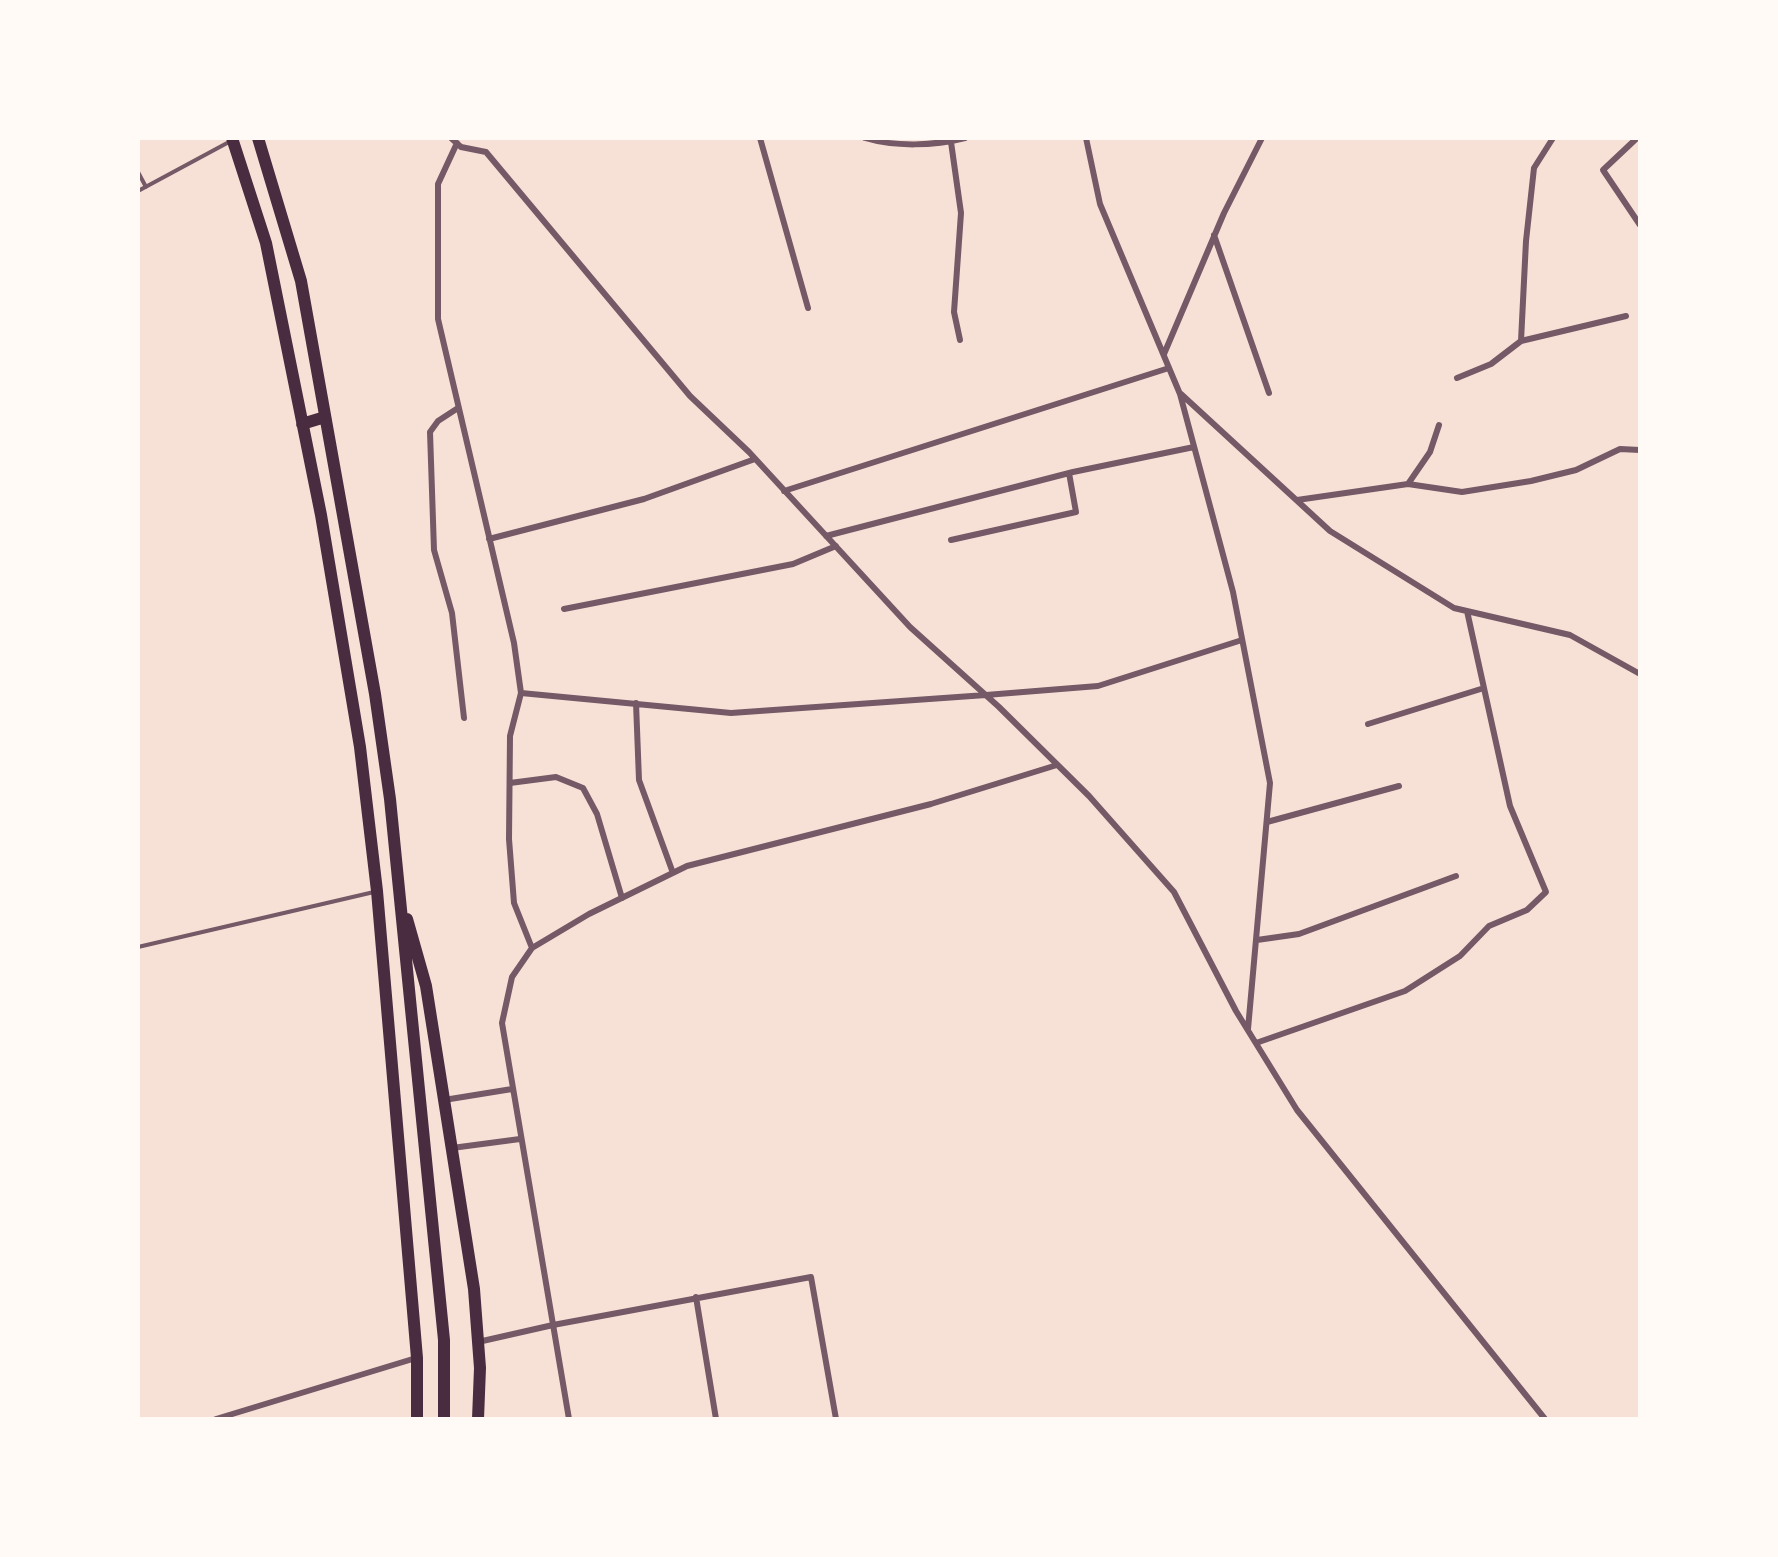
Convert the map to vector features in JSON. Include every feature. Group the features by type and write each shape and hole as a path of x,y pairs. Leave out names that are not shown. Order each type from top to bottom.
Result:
{"highway":[{"path":"258,138 301,281 375,694 390,799 444,1340 444,1419"},
{"path":"232,139 266,243 321,515 360,747 377,891 417,1358 417,1419"},
{"path":"302,424 325,417"},
{"path":"321,515 343,511"},
{"path":"377,891 398,889"},
{"path":"398,889 426,986 474,1289 478,1342 478,1419"}],"street":[{"path":"760,138 808,308"},
{"path":"865,138 881,143 946,141 965,138"},
{"path":"1086,138 1100,204 1180,393 1233,591 1270,783 1248,1030"},
{"path":"1164,354 1214,235 1262,138"},
{"path":"1521,341 1526,241 1534,168 1553,138"},
{"path":"1637,138 1603,170 1639,222"},
{"path":"532,948 514,903 509,839 510,736 521,693 514,643 438,320 438,184 454,140 461,147 486,152 690,396 755,459 910,627 986,695 1057,765 1174,892 1248,1030 1297,1110 1545,1419"},
{"path":"946,141 961,213 954,312 960,340"},
{"path":"1214,235 1269,393"},
{"path":"1457,378 1491,364 1521,341 1626,316"},
{"path":"784,491 1169,368"},
{"path":"1180,393 1330,531 1455,608 1570,635 1640,674"},
{"path":"458,408 438,422 430,432 434,549 452,613 464,718"},
{"path":"1408,484 1430,452 1439,425"},
{"path":"826,536 1069,473 1194,447"},
{"path":"1297,500 1408,484 1462,492 1531,481 1576,470 1620,449 1640,450"},
{"path":"489,539 644,499 755,459"},
{"path":"951,540 1076,512 1069,473"},
{"path":"564,609 793,564 836,546"},
{"path":"1256,1043 1405,991 1460,956 1489,926 1527,910 1546,892 1510,806 1467,611"},
{"path":"521,693 731,712 986,695 1098,686 1242,640"},
{"path":"1368,724 1484,687"},
{"path":"636,704 639,780 673,873"},
{"path":"569,1419 502,1023 512,977 532,948 589,914 673,873 699,863 931,804 1057,765"},
{"path":"510,783 556,777 583,788 597,814 622,898"},
{"path":"1267,822 1398,786"},
{"path":"1257,940 1299,934 1456,876"},
{"path":"444,1100 512,1089"},
{"path":"451,1149 520,1139"},
{"path":"478,1342 696,1297 811,1277 836,1419"},
{"path":"696,1297 716,1419"},
{"path":"216,1419 417,1358"}],"lane":[{"path":"138,191 232,139"},
{"path":"138,172 146,187"},
{"path":"138,947 377,891"}]}
